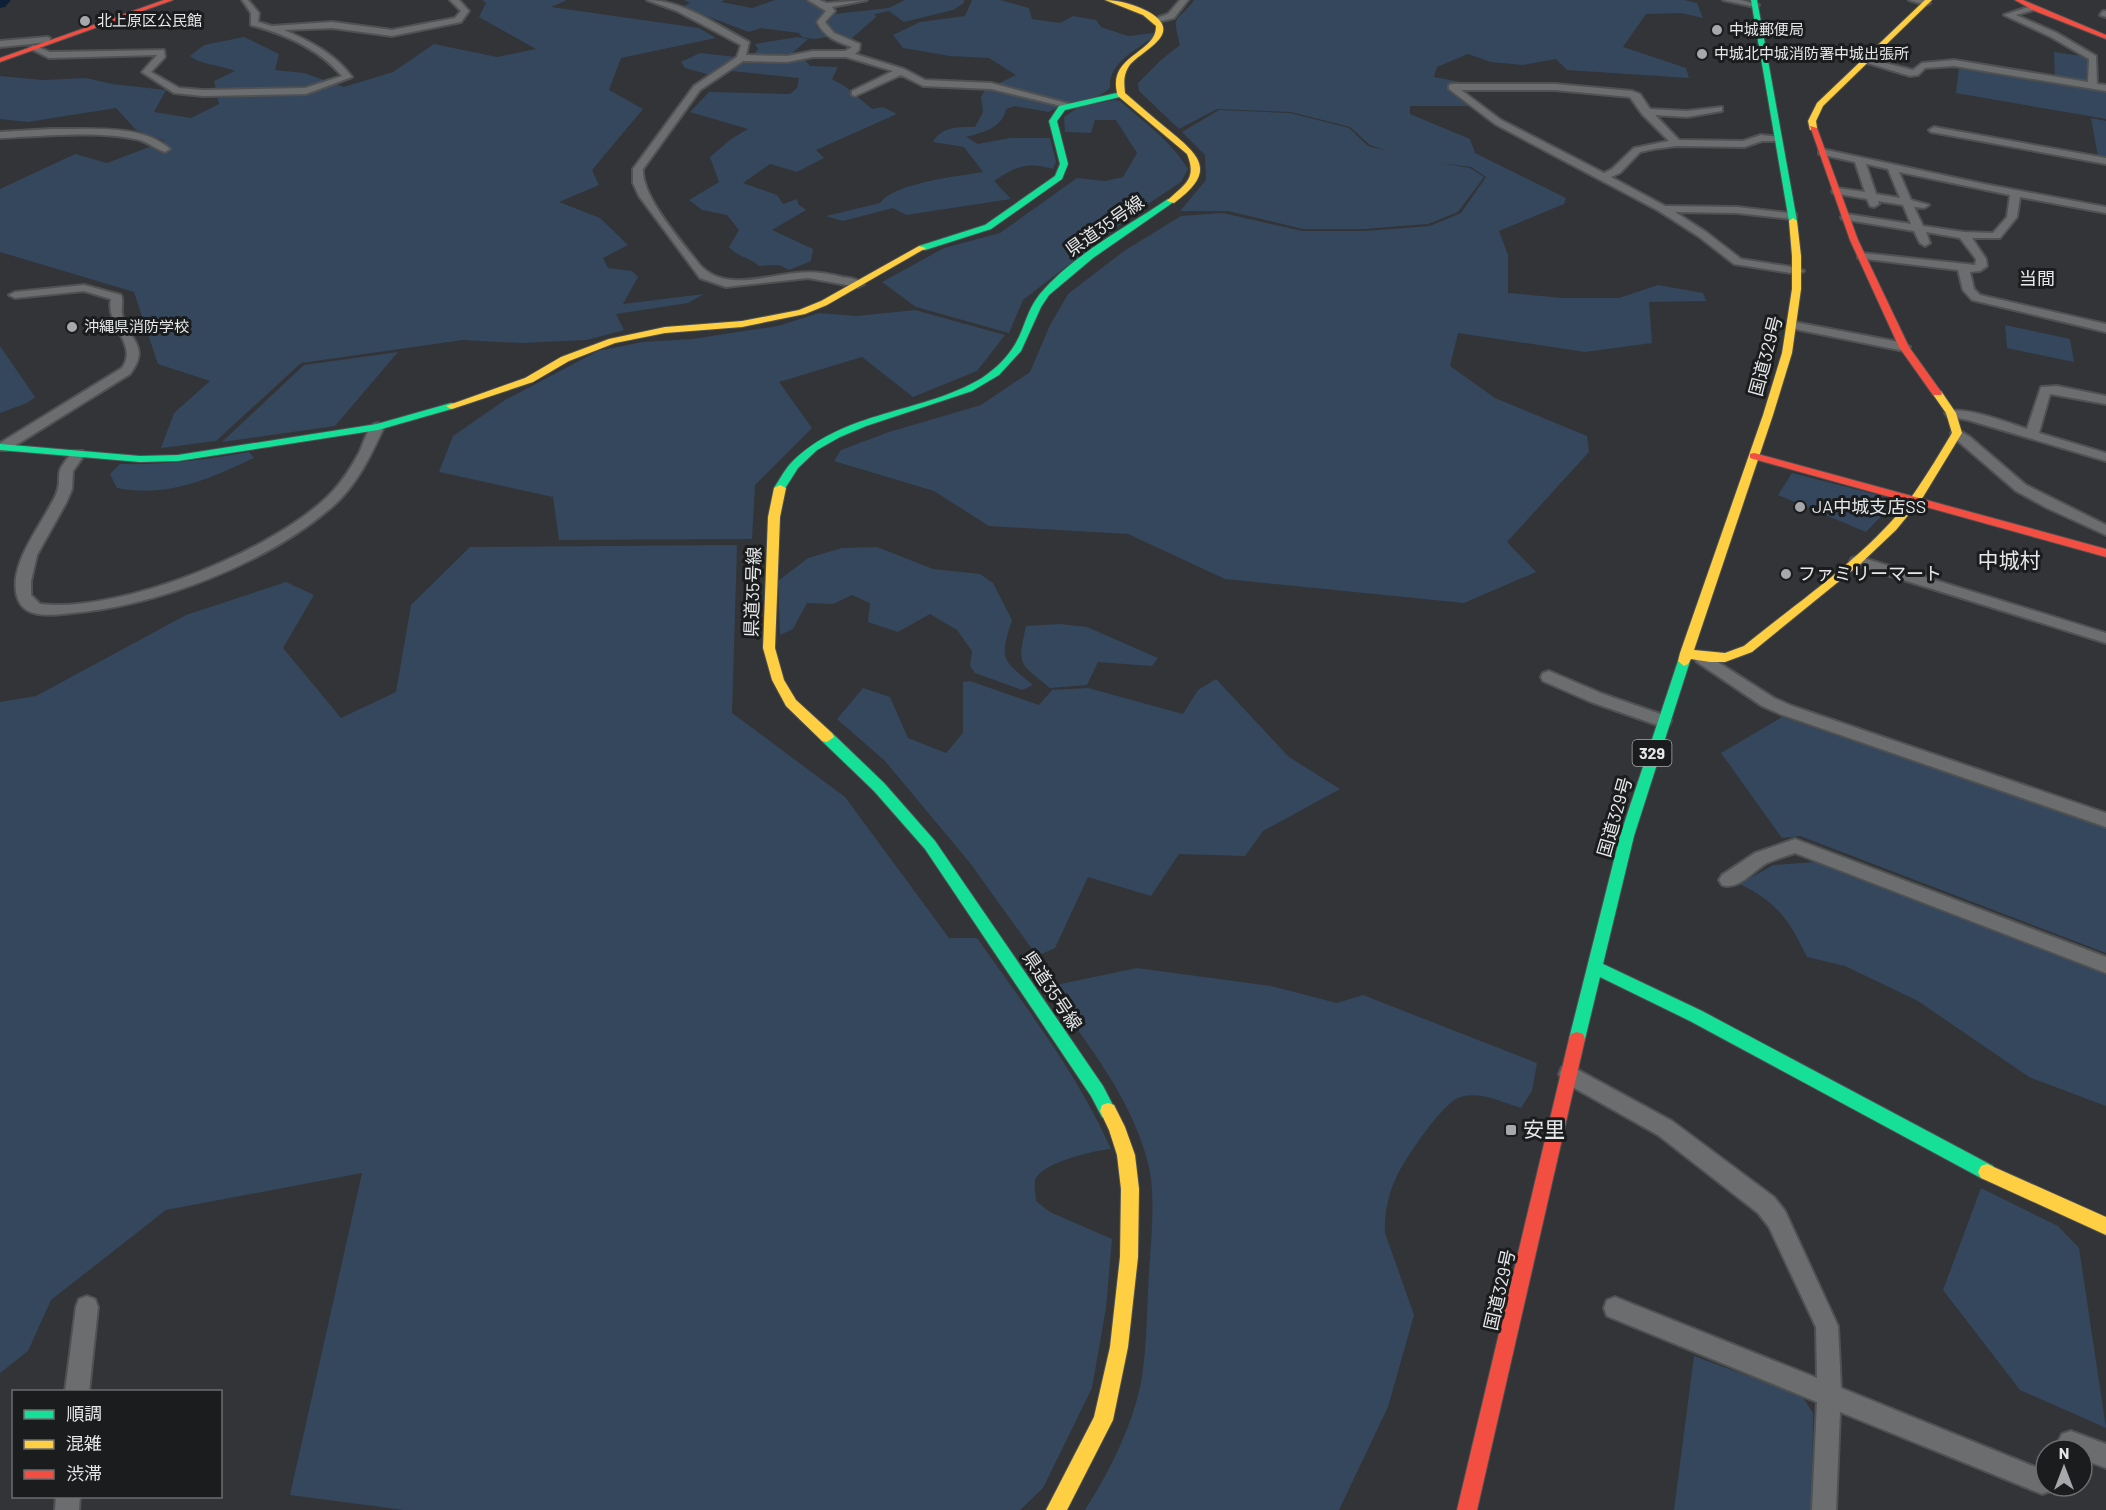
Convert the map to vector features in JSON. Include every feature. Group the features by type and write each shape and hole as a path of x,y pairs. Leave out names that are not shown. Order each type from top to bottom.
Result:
{"main road":[{"path":"0,60 166,0"},
{"path":"2,447 140,459 178,458 378,427 484,397 529,380 565,359 612,341 665,330 775,319 824,303 907,254 932,243 988,228 1059,177 1064,170 1064,164 1053,121 1062,108 1069,105 1121,94 1118,81 1121,70 1156,40 1161,28 1157,21 1139,10 1108,0"},
{"path":"2018,0 2031,8 2106,37"},
{"path":"1686,653 1702,658 1726,658 1739,654 1857,561 1890,530 1913,500 1957,433 1951,413 1904,347 1846,217 1813,130 1812,121 1820,105 1922,1"},
{"name":"国道329号","path":"1467,1510 1594,967 1627,836 1663,721 1777,388 1794,326 1798,272 1792,216 1755,3"},
{"name":"県道35号線","path":"1056,1510 1103,1420 1119,1347 1129,1257 1130,1189 1126,1155 1117,1127 1097,1091 930,845 879,787 791,703 778,680 769,648 769,604 774,517 780,486 795,462 814,446 846,430 968,389 997,373 1014,356 1025,336 1035,306 1047,292 1077,267 1189,188 1197,175 1197,163 1191,153 1121,94"},
{"path":"1754,456 2106,553"},
{"path":"1594,967 1696,1016 1993,1175 2106,1226"}],"street":[{"path":"33,48 49,55 161,52 161,57 146,72 177,91 283,93 323,87 348,77 341,67 309,44 254,23 255,13 245,0"},
{"path":"272,28 320,24 383,34 403,32 458,20 465,10 454,0"},
{"path":"651,0 680,9 741,39 746,44 741,58 697,88 638,169 636,179 647,201 703,276 721,283 743,283 806,275 834,277 858,284"},
{"path":"812,0 831,10 821,22 823,28 836,38 856,46 855,50 847,54"},
{"path":"826,6 863,0"},
{"path":"1157,21 1171,16 1184,0"},
{"path":"1727,0 1755,3"},
{"path":"2031,8 2008,15 2054,35 2093,58 2092,85"},
{"path":"0,44 35,40 51,42"},
{"path":"741,58 779,60 813,54 847,54 901,71 923,83 991,86 1069,105"},
{"path":"1865,61 1910,73 1915,73 1922,66 1954,63 2106,88"},
{"path":"855,93 901,71"},
{"path":"1676,143 1667,131 1641,108 1637,96 1632,94 1555,87 1452,87 1498,122 1663,209 1702,234 1738,262 1798,272"},
{"path":"1645,112 1687,114 1719,109"},
{"path":"1934,130 2106,161"},
{"path":"0,135 51,132 119,134 144,138 165,149"},
{"path":"1604,177 1616,171 1637,150 1676,143 1744,144 1761,138 1777,139"},
{"path":"1822,152 2106,210"},
{"path":"1859,159 1870,196 1881,221"},
{"path":"1892,167 1925,243"},
{"path":"1837,191 1924,205"},
{"path":"1846,217 1964,235 1999,234 2012,221 2016,206 2015,193"},
{"path":"1663,209 1737,210 1792,216"},
{"path":"1862,256 1977,269 1981,266 1981,259 1964,235"},
{"path":"1963,268 1969,290 1977,298 2106,328"},
{"path":"2,447 126,371 133,363 135,355 115,311 117,297 84,288 15,295"},
{"path":"1794,326 1904,347"},
{"path":"2032,435 2045,390 2057,390 2106,400"},
{"path":"1951,413 1970,416 2106,457"},
{"path":"78,454 66,472 64,492 34,542 25,564 23,593 28,603 42,610 80,609 122,603 195,578 266,544 319,512 342,491 354,476 378,427"},
{"path":"1957,433 1976,447 1997,471 2022,489 2106,530"},
{"path":"1857,561 2106,638"},
{"path":"1702,658 1768,702 1786,711 2106,820"},
{"path":"1549,677 1597,698 1663,721"},
{"path":"1728,880 1761,858 1795,846 2106,965"},
{"path":"1569,1074 1665,1128 1766,1205 1777,1219 1827,1326 1829,1396 1824,1510"},
{"path":"77,1390 87,1307"},
{"path":"1615,1308 2034,1479"}],"shaded area":[{"path":"482,0 567,0 551,7 699,28 716,38 621,58 609,90 643,109 592,170 599,185 559,202 600,218 628,245 603,258 608,268 632,271 638,277 623,304 704,294 688,303 616,314 624,330 587,340 521,343 463,340 301,363 216,441 161,448 174,413 210,381 158,364 134,292 0,252 0,189 75,154 107,163 165,141 136,130 116,108 28,122 0,119 0,76 43,80 86,78 112,84 166,90 154,112 191,118 219,104 214,81 235,71 199,61 190,56 204,45 244,37 279,54 275,70 304,73 344,87 393,72 434,44 497,57 536,49 479,17 486,3"},
{"path":"684,0 724,0 721,2 752,8 775,0 805,0 825,11 815,22 828,37 814,39 802,37 799,33 761,28 749,32 682,7 690,3"},
{"path":"905,0 964,0 964,3 953,10 904,22 889,11 875,14 876,17 850,40 831,31 827,23 834,14 889,8"},
{"path":"972,0 1000,0 1029,8 1032,19 1060,23 1073,16 1096,20 1101,27 1128,36 1154,33 1153,37 1124,58 1113,71 1110,88 1104,93 1049,112 1015,106 1006,109 1004,116 991,129 966,137 978,144 1010,138 1050,138 1056,162 1053,169 1035,166 1022,167 994,181 1011,199 906,215 893,208 843,221 826,216 880,203 887,196 912,185 983,172 964,147 933,142 946,130 975,127 983,112 981,97 985,90 1016,75 989,58 950,56 903,48 893,35 920,22 965,16"},
{"path":"1194,0 1684,0 1697,3 1703,18 1681,13 1646,14 1623,47 1686,68 1689,78 1567,70 1556,59 1523,65 1491,62 1468,54 1437,67 1434,77 1466,83 1469,106 1410,106 1410,114 1470,139 1475,153 1566,198 1564,204 1499,231 1508,255 1508,293 1564,298 1619,298 1658,285 1703,293 1706,301 1649,302 1652,343 1585,352 1458,333 1450,366 1495,398 1587,436 1589,452 1507,542 1536,572 1464,603 1225,579 1128,534 989,526 934,491 834,461 841,450 889,432 981,405 1030,372 1050,325 1068,294 1124,251 1181,216 1223,213 1302,231 1365,231 1430,226 1461,213 1486,177 1471,167 1440,163 1470,168 1484,177 1458,212 1428,224 1364,229 1303,229 1228,211 1180,211 1206,180 1205,155 1182,132 1219,110 1290,113 1349,128 1368,146 1387,151 1370,145 1350,127 1291,112 1217,109 1179,129 1139,91 1138,83 1180,45 1176,22"},
{"path":"797,37 808,39 789,56 753,56 758,49 755,44"},
{"path":"2054,52 2088,57 2086,82 2055,78"},
{"path":"700,53 737,57 710,75 685,68 681,62"},
{"path":"747,60 789,63 805,60 810,66 838,67 832,79 846,87 872,109 883,107 897,114 816,150 824,158 797,172 770,164 743,183 777,195 783,204 797,199 798,204 806,210 772,230 813,249 811,261 789,270 779,265 759,266 736,253 729,247 739,230 727,215 702,210 689,200 719,182 710,157 731,139 748,129 690,112 709,92 790,94 797,88 799,78 732,71"},
{"path":"1959,67 2106,90 2106,119 1956,93"},
{"path":"1120,101 1157,132 1188,169 1181,182 1139,210 1023,300 1009,333 916,307 882,282 944,248 1000,233 1077,178 1105,181 1123,177 1137,153 1116,120 1095,120 1091,133 1065,132 1064,117 1079,107"},
{"path":"2091,118 2106,121 2106,159 2098,157"},
{"path":"915,310 1005,335 977,371 913,397 862,357 779,382 812,428 755,485 752,539 559,540 553,497 439,472 453,436 505,400 598,351 642,342 692,339 778,326 819,313 857,316"},
{"path":"2005,325 2070,339 2074,362 2007,348"},
{"path":"0,346 35,397 27,403 0,413"},
{"path":"398,352 335,426 222,442 304,365"},
{"path":"249,452 254,458 188,485 171,488 136,490 117,488 110,474 120,464 153,464"},
{"path":"1792,473 1882,496 1892,505 1866,532 1778,495"},
{"path":"737,545 732,713 845,797 949,938 977,938 1066,1067 1111,1149 1059,1162 1041,1172 1035,1180 1036,1201 1050,1212 1112,1239 1106,1308 1092,1388 1043,1488 1020,1510 404,1510 290,1495 362,1173 166,1210 51,1300 28,1351 0,1373 0,702 36,696 186,615 286,582 314,595 283,648 341,718 396,692 411,605 470,547"},
{"path":"877,547 933,569 980,574 993,583 1012,620 1005,644 1006,658 1015,670 1033,685 1022,690 975,673 970,666 972,651 957,630 930,614 898,632 868,622 870,603 852,595 833,604 807,603 793,629 780,635 778,581 808,558 842,548"},
{"path":"1060,624 1087,627 1158,658 1152,666 1098,662 1087,685 1050,688 1026,668 1021,657 1022,649 1026,626"},
{"path":"1216,679 1289,757 1340,789 1263,831 1245,856 1179,854 1151,896 1088,877 1055,948 1037,956 970,863 885,761 837,719 863,688 890,697 908,738 946,753 963,733 963,682 970,681 1039,705 1052,690 1088,688 1183,714 1198,690"},
{"path":"1782,717 2106,827 2106,953 1800,836 1782,838 1721,753"},
{"path":"1815,862 2106,974 2106,1106 2029,1077 1918,1001 1845,966 1807,957 1781,914 1764,898 1740,884 1773,865"},
{"path":"1137,968 1271,986 1337,1003 1363,995 1537,1063 1532,1091 1521,1108 1481,1096 1458,1098 1433,1122 1396,1178 1387,1205 1385,1233 1414,1315 1388,1407 1339,1510 1085,1510 1120,1446 1133,1412 1142,1377 1152,1235 1151,1183 1143,1147 1122,1098 1093,1052 1046,987"},
{"path":"1981,1188 2058,1226 2079,1248 2106,1428 2020,1390 1943,1290"},
{"path":"1694,1356 1802,1396 1813,1413 1812,1510 1674,1510"}],"waterway":[{"path":"0,4 4,0"}],"traffic: fast":[{"path":"1754,0 1793,221"},
{"path":"922,248 988,227 1059,177 1064,164 1053,121 1062,108 1121,94"},
{"path":"780,488 794,466 813,448 836,434 944,398 987,379 1003,367 1022,343 1036,307 1059,280 1171,201"},
{"path":"0,447 140,459 178,458 378,427 451,406"},
{"path":"1577,1039 1627,836 1684,661"},
{"path":"827,737 879,787 930,845 1097,1091 1108,1111"},
{"path":"1594,967 1696,1016 1987,1172"}],"traffic: slow":[{"path":"1108,0 1146,13 1159,25 1160,33 1154,42 1126,66 1121,76 1120,88 1121,94 1191,153 1195,175 1188,186 1171,201"},
{"path":"1813,128 1812,121 1820,105 1929,0"},
{"path":"1684,661 1787,353 1797,289 1797,256 1793,221"},
{"path":"451,406 529,380 565,359 612,341 665,330 742,324 802,312 824,303 922,248"},
{"path":"1686,653 1718,658 1733,656 1748,649 1855,562 1892,527 1919,495 1957,433 1951,413 1937,393"},
{"path":"780,488 774,517 769,648 778,680 791,703 827,737"},
{"path":"1056,1510 1103,1420 1119,1347 1129,1257 1130,1189 1126,1155 1117,1127 1108,1111"},
{"path":"1987,1172 2106,1226"}],"traffic: jam":[{"path":"0,60 170,0"},
{"path":"2018,0 2037,10 2106,37"},
{"path":"1813,128 1854,240 1904,347 1937,393"},
{"path":"1754,456 2106,553"},
{"path":"1467,1510 1577,1039"}],"place":[{"name":"北上原区公民館","path":"85,21"},
{"name":"中城郵便局","path":"1717,30"},
{"name":"中城北中城消防署中城出張所","path":"1702,54"},
{"name":"沖縄県消防学校","path":"72,327"},
{"name":"JA中城支店SS","path":"1800,507"},
{"name":"ファミリーマート","path":"1786,574"},
{"name":"安里","path":"1511,1130"}],"district":[{"name":"当間","path":"2037,279"},
{"name":"中城村","path":"2009,561"}]}
